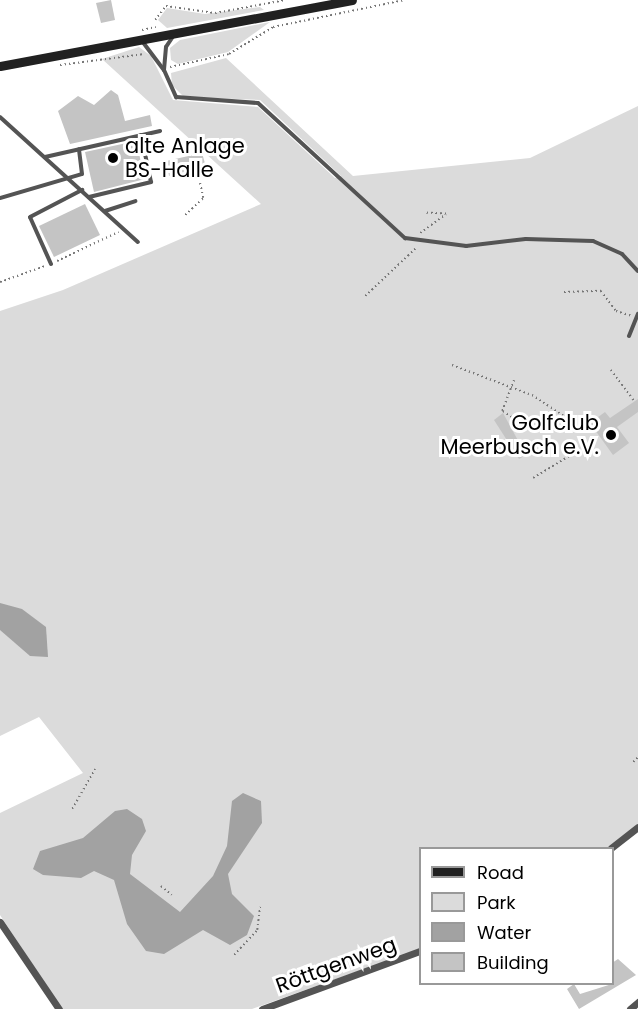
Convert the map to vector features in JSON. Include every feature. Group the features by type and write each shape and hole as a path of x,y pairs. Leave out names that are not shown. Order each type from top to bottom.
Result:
{"main road":[{"path":"0,66 352,0"}],"street":[{"path":"613,847 638,827"},
{"path":"0,922 58,1009"},
{"name":"Röttgenweg","path":"262,1009 419,951"},
{"path":"630,1009 638,1002"}],"lane":[{"path":"164,70 166,47 176,34"},
{"path":"142,41 164,70 171,93 181,99 258,103 393,228 418,243 593,240 622,254 638,272"},
{"path":"0,117 23,135 138,242"},
{"path":"45,157 160,131"},
{"path":"89,197 139,188 151,182 141,135"},
{"path":"0,198 82,174 79,149"},
{"path":"51,264 30,217 82,190"},
{"path":"105,211 135,201"},
{"path":"629,336 638,317"}],"path":[{"path":"155,20 166,6 215,13 285,0"},
{"path":"164,70 229,54 273,27 404,0"},
{"path":"56,65 134,53 147,57"},
{"path":"185,215 203,198 197,169"},
{"path":"365,296 418,243 425,225 446,214 425,213"},
{"path":"0,282 51,264 124,230"},
{"path":"564,292 601,291 616,311 638,317"},
{"path":"452,364 514,390 532,395 567,418"},
{"path":"611,370 634,400"},
{"path":"514,380 514,390 502,410 519,422"},
{"path":"533,478 594,441"},
{"path":"633,762 638,757"},
{"path":"72,809 95,769"},
{"path":"161,886 172,895"},
{"path":"234,956 257,930 260,908"}],"green space":[{"path":"260,7 264,10 167,28 158,20 167,8 205,14"},
{"path":"270,22 228,52 178,64 171,60 170,48 180,40"},
{"name":"Golfclub Meerbusch e.V.","path":"139,47 151,56 173,100 258,107 335,178 341,176 260,100 184,97 172,85 171,73 226,58 353,176 530,158 638,106 638,825 609,847 419,847 419,949 252,1009 62,1009 0,915 0,813 83,773 39,717 0,736 0,311 63,290 261,204 102,59"}],"water":[{"path":"0,603 22,609 46,627 48,657 30,656 0,630"},
{"path":"243,793 261,801 262,823 228,874 232,894 254,916 247,935 230,945 203,930 164,954 146,951 127,924 114,880 94,871 81,878 43,875 33,869 40,851 83,838 115,811 127,809 142,819 146,831 132,855 130,874 180,912 213,876 227,846 232,801"}],"building":[{"path":"111,0 115,20 101,23 96,3"},
{"path":"111,90 118,95 125,121 150,115 152,126 70,144 58,111 78,96 94,105"},
{"path":"136,141 145,179 94,192 85,152"},
{"path":"202,153 206,167 169,176 166,161"},
{"path":"85,204 100,235 54,257 39,226"},
{"name":"Golfclub Meerbusch e.V.","path":"638,399 638,412 617,427 629,443 613,455 590,423 605,412 610,418"},
{"path":"503,413 526,455 519,459 494,420"},
{"path":"618,959 636,975 579,1009 567,989 575,985 580,994 614,985 614,962"}],"place":[{"name":"alte Anlage BS-Halle","path":"113,158"},
{"name":"Golfclub Meerbusch e.V.","path":"611,435"}]}
